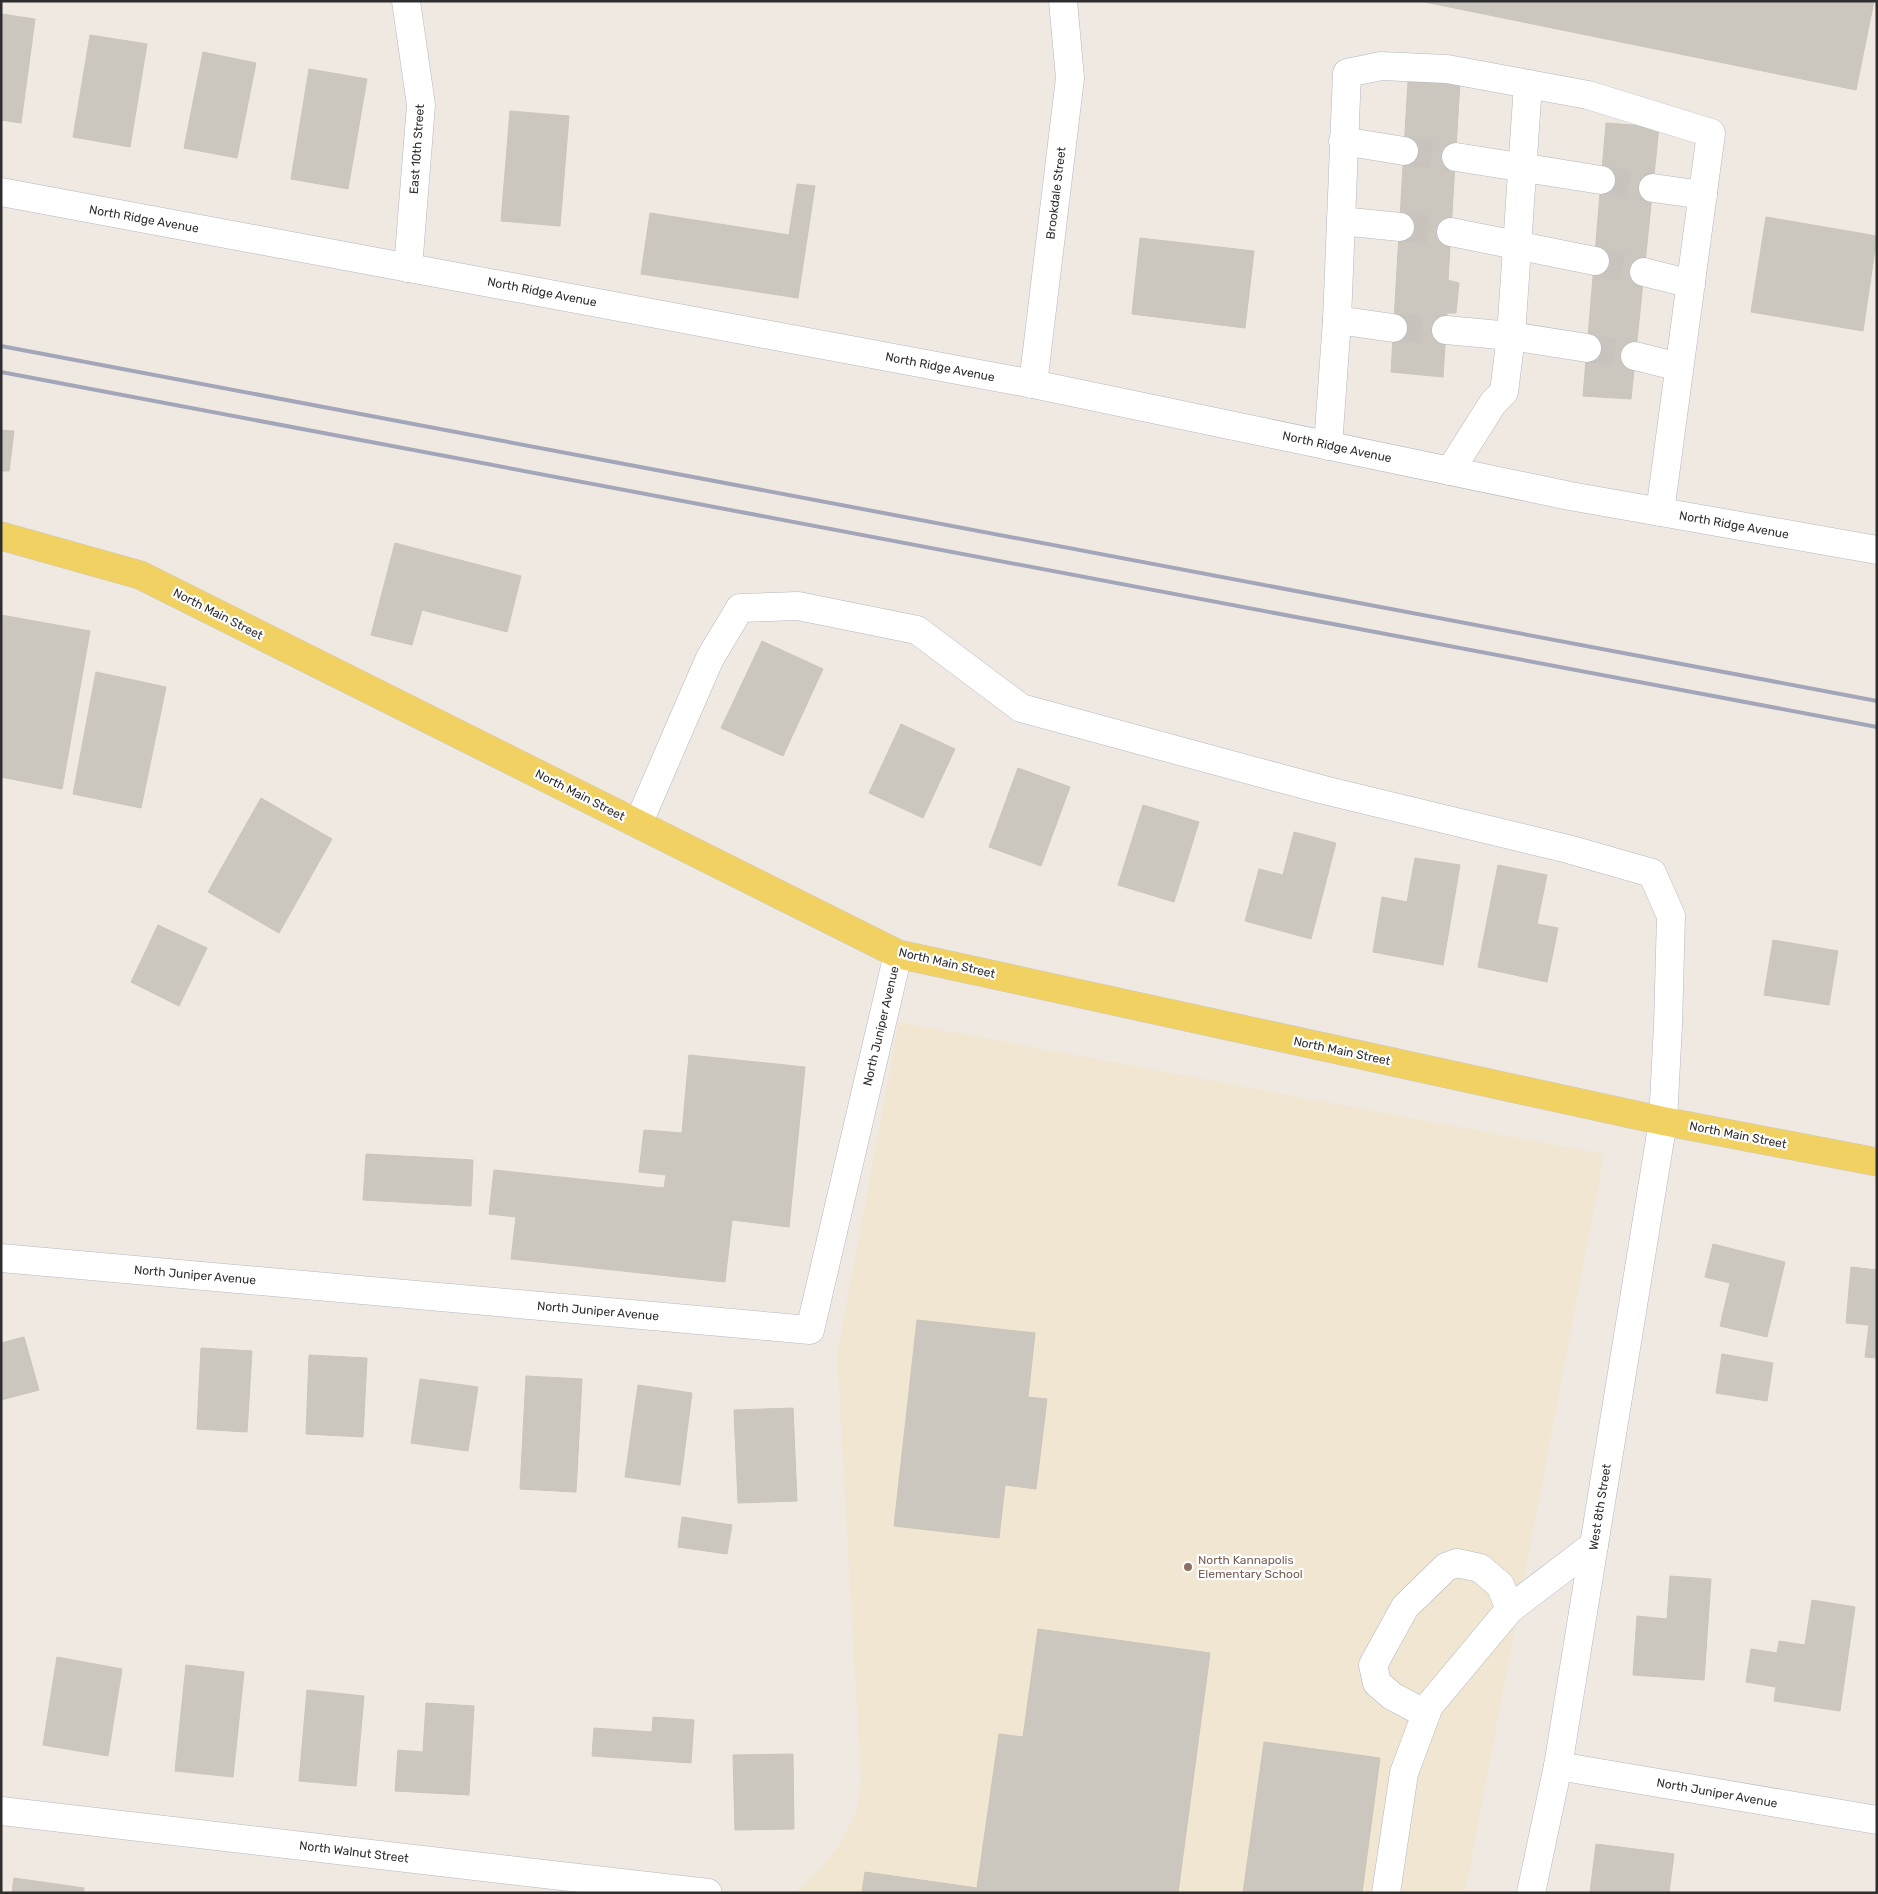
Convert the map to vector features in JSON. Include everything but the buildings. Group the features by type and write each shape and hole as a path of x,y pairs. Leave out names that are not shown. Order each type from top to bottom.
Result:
{"main road":[{"name":"North Main Street","path":"1,536 140,575 898,954 1663,1121 1877,1162"}],"street":[{"name":"East 10th Street","path":"406,1 422,105 408,268"},
{"name":"Brookdale Street","path":"1033,384 1070,78 1063,1"},
{"path":"1328,446 1337,320 1347,73 1381,66 1447,69 1588,95 1711,133 1660,512"},
{"path":"1450,471 1493,403 1504,392 1511,336 1528,84"},
{"path":"1343,142 1404,152"},
{"path":"1456,157 1601,180"},
{"path":"1653,188 1703,195"},
{"name":"North Ridge Avenue","path":"1,192 1033,384 1450,471 1660,512 1877,550"},
{"path":"1341,222 1400,227"},
{"path":"1451,232 1595,260"},
{"path":"1644,272 1691,284"},
{"path":"1337,320 1393,328"},
{"path":"1446,330 1511,336 1587,348"},
{"path":"1635,356 1679,367"},
{"name":"West 8th Street","path":"638,824 710,658 740,608 798,606 917,630 1021,708 1324,790 1568,849 1652,873 1671,916 1663,1121 1558,1766 1531,1893"},
{"name":"North Juniper Avenue","path":"1,1258 810,1330 898,954"},
{"path":"1386,1893 1404,1773 1429,1706 1510,1609 1594,1545"},
{"path":"1426,1714 1392,1696 1376,1683 1373,1665 1405,1607 1446,1567 1457,1563 1480,1568 1500,1585 1510,1609"},
{"name":"North Juniper Avenue","path":"1558,1766 1877,1820"},
{"name":"North Walnut Street","path":"1,1810 708,1893"}],"shaded area":[{"name":"North Kannapolis Elementary School","path":"899,1022 1604,1154 1465,1893 795,1893 839,1846 857,1809 861,1779 837,1355"}],"tunnel":[{"path":"1404,151 1456,157"},
{"path":"1601,180 1653,188"},
{"path":"1400,227 1451,232"},
{"path":"1595,261 1644,272"},
{"path":"1393,328 1446,330"},
{"path":"1587,348 1635,356"}],"railway":[{"path":"1,346 1877,701"},
{"path":"1,372 1877,727"}],"place":[{"name":"North Kannapolis Elementary School","path":"1188,1567"}]}
